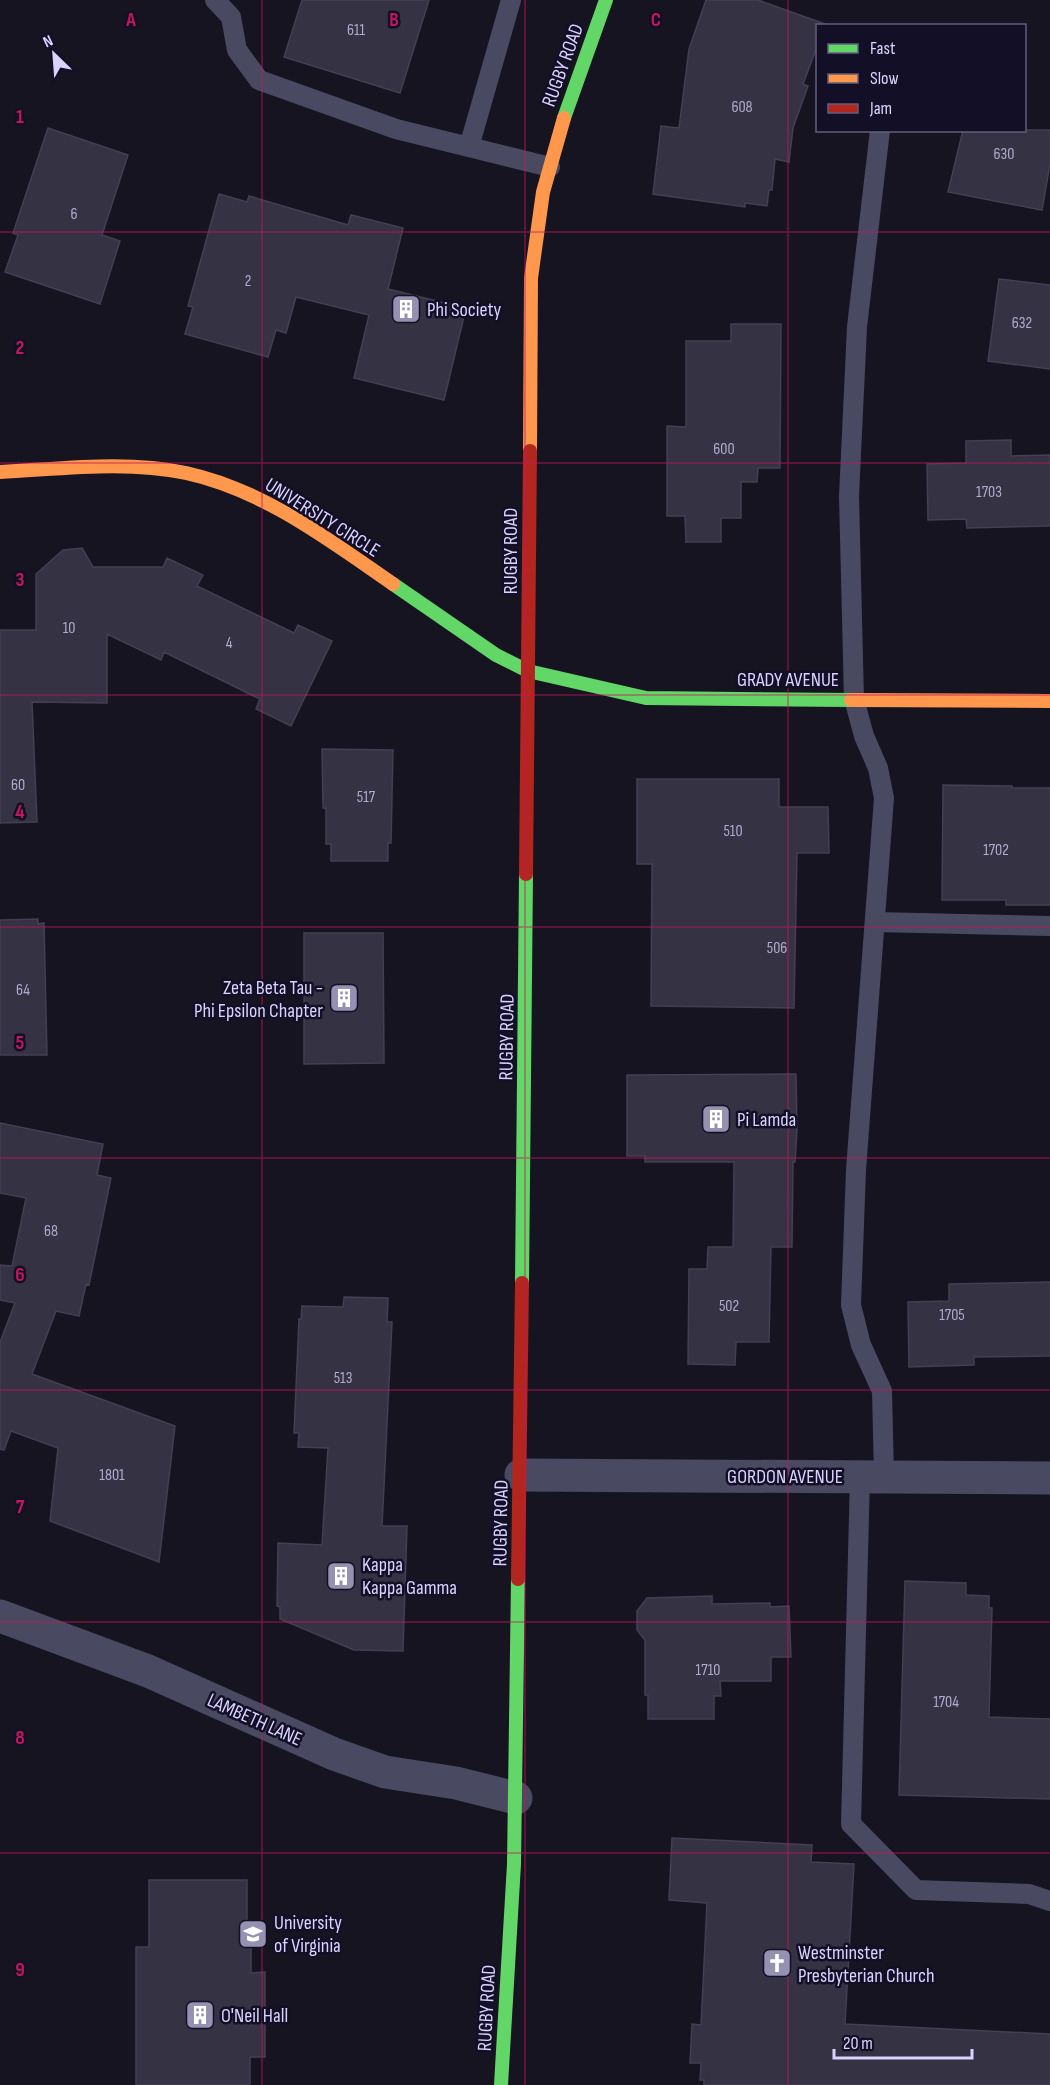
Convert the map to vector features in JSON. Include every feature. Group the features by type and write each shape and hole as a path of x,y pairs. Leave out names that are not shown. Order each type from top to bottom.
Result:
{"main road":[{"name":"RUGBY ROAD","path":"501,2085 516,1798 521,1475 531,278 543,192 561,126 606,0"},
{"name":"UNIVERSITY CIRCLE","path":"0,472 124,466 186,473 245,492 301,521 496,655 528,671"},
{"name":"GRADY AVENUE","path":"528,671 646,698 1050,701"}],"street":[{"name":"GORDON AVENUE","path":"521,1475 1050,1478"},
{"name":"LAMBETH LANE","path":"0,1616 148,1671 334,1754 385,1773 456,1783 516,1798"}],"lane":[{"path":"215,0 231,17 237,50 259,80 396,129 550,168"},
{"path":"468,147 511,0"},
{"path":"880,132 857,327 850,485 854,699 864,736 878,768 884,798 856,1170 851,1305 861,1345 882,1391 872,1477 851,1824 916,1890 1029,1893 1050,1901"},
{"path":"875,922 1050,926"}],"building":[{"path":"302,0 429,0 400,93 284,57"},
{"path":"706,0 758,0 825,24 816,24 816,49 803,84 808,86 793,128 789,162 775,159 772,190 769,190 767,206 745,203 745,207 653,194 661,126 679,128 689,49"},
{"path":"48,128 128,155 102,235 120,241 100,304 5,272 18,235 13,233"},
{"path":"1050,130 1050,164 1042,210 948,192 963,132"},
{"path":"219,194 247,202 249,196 348,225 351,215 403,228 388,289 466,308 444,400 354,378 369,315 296,297 286,333 276,330 268,357 185,334 193,307 188,306"},
{"path":"999,279 1050,285 1050,369 988,361"},
{"path":"731,324 781,324 780,468 758,468 757,482 741,482 741,518 721,518 721,542 686,542 685,516 667,516 667,426 686,427 686,341 731,341"},
{"path":"1011,440 1011,456 1050,455 1050,526 967,528 966,519 928,520 927,464 966,463 966,441"},
{"path":"82,548 93,567 163,567 167,558 203,575 197,586 294,633 298,625 332,641 291,726 256,709 260,699 164,652 161,660 107,634 107,703 32,702 37,822 0,823 0,630 36,630 36,574 63,550"},
{"path":"322,749 393,750 391,843 388,843 388,861 331,861 331,844 326,844 326,808 323,808"},
{"path":"637,779 779,779 779,807 828,807 829,853 797,853 794,1008 651,1006 652,864 637,864"},
{"path":"943,785 1050,788 1050,905 1006,905 1006,900 942,900"},
{"path":"38,919 38,924 44,923 47,1055 0,1055 0,920"},
{"name":"Zeta Beta Tau - Phi Epsilon Chapter","path":"304,933 383,933 384,1063 304,1064"},
{"path":"796,1074 797,1130 795,1162 793,1162 792,1247 771,1247 769,1342 736,1342 735,1365 688,1364 689,1269 707,1269 708,1247 733,1247 734,1162 645,1162 645,1156 627,1156 627,1075"},
{"path":"0,1123 103,1144 97,1175 111,1178 89,1285 86,1284 79,1316 56,1311 32,1374 175,1426 159,1562 50,1521 58,1448 11,1431 4,1450 0,1449 0,1342 15,1303 0,1300 0,1265 12,1266 26,1198 0,1193"},
{"path":"1050,1282 1050,1356 974,1357 974,1365 909,1367 908,1302 949,1301 949,1284"},
{"path":"344,1297 388,1298 387,1322 392,1322 382,1526 407,1526 403,1651 354,1650 280,1619 280,1607 277,1606 278,1543 322,1545 328,1448 298,1447 299,1433 294,1433 299,1319 301,1319 302,1306 343,1307"},
{"path":"905,1581 966,1583 966,1595 989,1596 989,1608 992,1608 989,1717 1050,1719 1050,1799 899,1795"},
{"path":"712,1596 712,1604 770,1603 770,1607 789,1606 791,1657 771,1657 771,1681 720,1681 721,1696 714,1696 714,1719 648,1719 648,1695 645,1695 645,1640 637,1630 637,1611 647,1598"},
{"name":"Westminster Presbyterian Church","path":"672,1838 812,1845 811,1862 854,1864 845,2024 1050,2034 1050,2085 704,2085 704,2080 700,2080 701,2063 690,2063 692,2024 701,2025 707,1903 669,1900"},
{"name":"O'Neil Hall","path":"149,1880 247,1880 247,1945 251,1945 251,1973 265,1972 265,2057 250,2057 250,2085 136,2085 136,1947 149,1947"}],"traffic: fast":[{"path":"564,118 606,0"},
{"path":"393,584 496,655 528,671 646,698 851,700"},
{"path":"522,1283 526,874"},
{"path":"501,2085 514,1864 518,1579"}],"traffic: slow":[{"path":"530,451 531,278 543,192 564,118"},
{"path":"0,472 117,466 163,469 215,481 242,491 295,518 393,584"},
{"path":"851,700 1050,701"}],"traffic: jam":[{"path":"526,874 530,451"},
{"path":"518,1579 522,1283"}],"place":[{"name":"Phi Society","path":"406,309"},
{"name":"Zeta Beta Tau - Phi Epsilon Chapter","path":"344,998"},
{"name":"Pi Lamda","path":"716,1119"},
{"name":"Kappa Kappa Gamma","path":"341,1576"},
{"name":"University of Virginia","path":"253,1934"},
{"name":"Westminster Presbyterian Church","path":"777,1963"},
{"name":"O'Neil Hall","path":"200,2015"}]}
